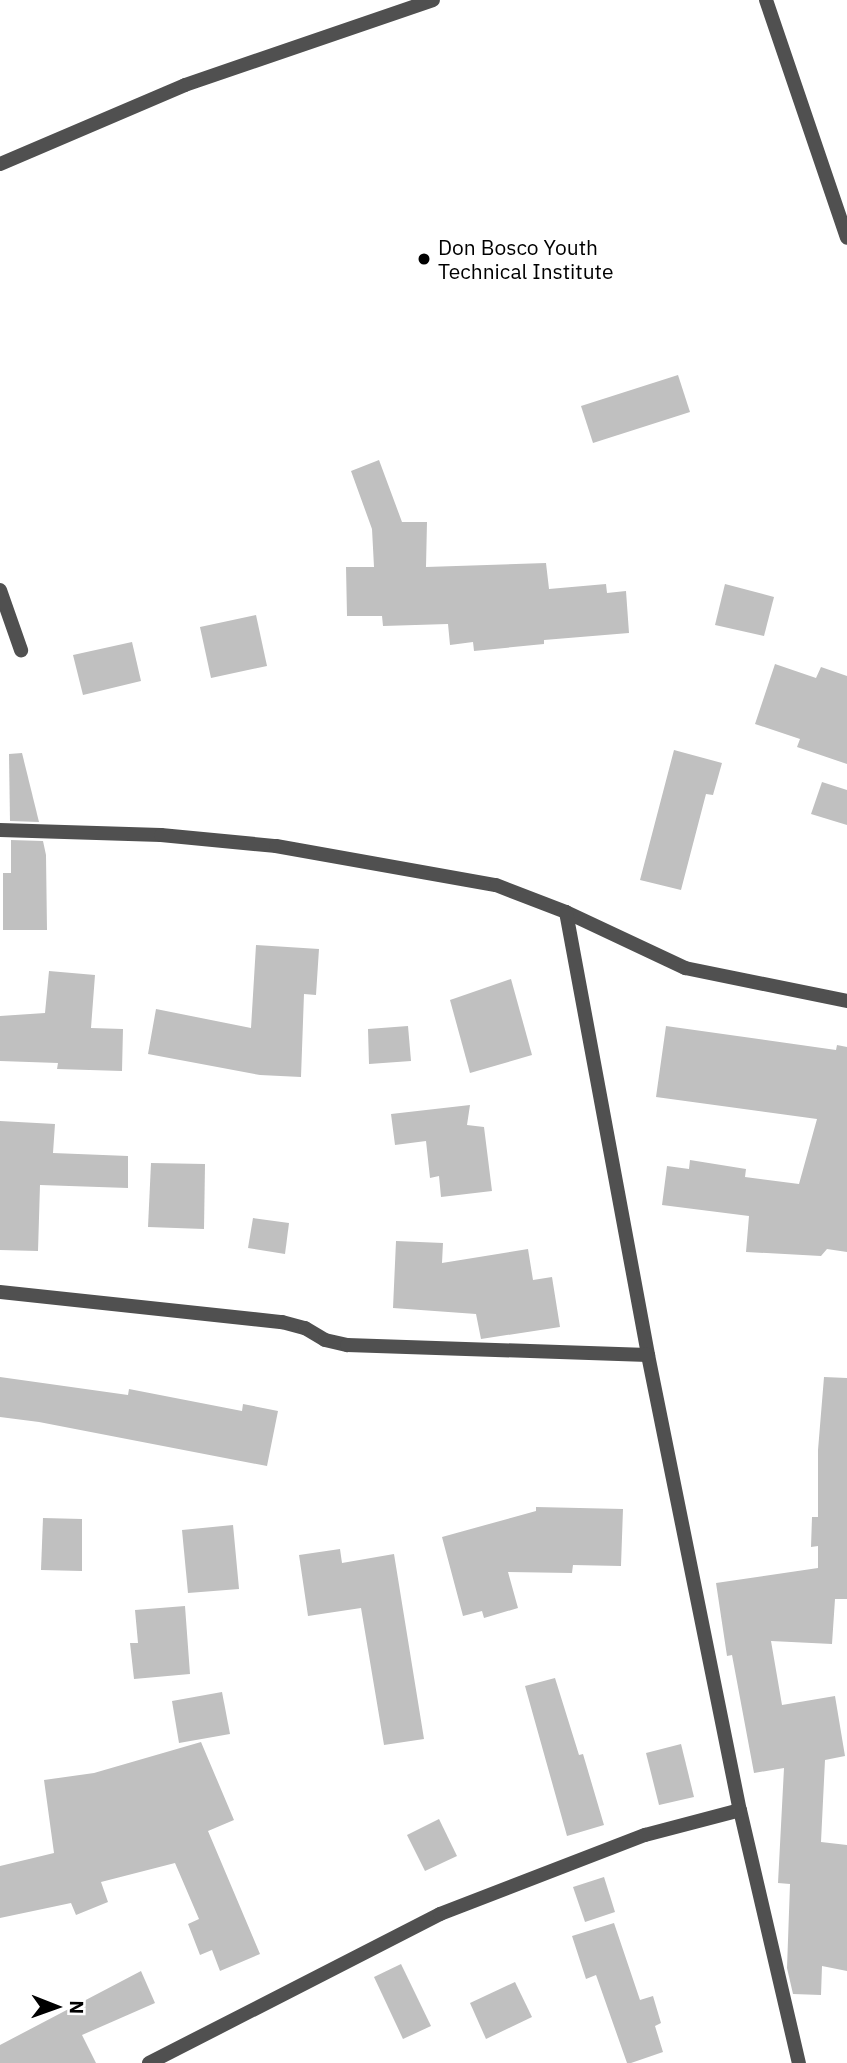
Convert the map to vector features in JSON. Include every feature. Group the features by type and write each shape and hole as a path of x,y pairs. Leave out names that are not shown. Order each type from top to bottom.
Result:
{"street":[{"path":"0,164 185,85 433,0"},
{"path":"766,0 847,238"},
{"path":"0,590 22,650"},
{"path":"0,831 161,835 276,846 496,884 566,912 685,968 847,1001"},
{"path":"566,912 648,1355 740,1810 799,2063"},
{"path":"0,1292 282,1322 347,1345 648,1355"},
{"path":"149,2063 440,1914 645,1835 740,1810"}],"building":[{"path":"678,375 690,412 593,443 581,406"},
{"path":"379,460 402,522 427,522 426,567 546,563 549,589 606,584 607,593 626,591 629,633 544,640 544,644 474,651 473,642 450,645 448,624 383,626 382,616 347,616 346,567 374,567 372,529 351,471"},
{"path":"725,584 774,597 764,636 715,625"},
{"path":"256,615 267,666 211,678 200,627"},
{"path":"132,642 141,681 83,695 73,655"},
{"path":"775,664 816,678 821,667 847,676 847,764 797,747 800,739 755,724"},
{"path":"674,750 722,763 713,795 706,794 681,890 640,880"},
{"path":"22,753 39,822 10,821 9,754"},
{"path":"822,782 847,790 847,825 811,814"},
{"path":"11,840 43,841 46,855 47,930 3,930 3,873 11,873"},
{"path":"256,945 319,949 316,995 304,994 301,1077 260,1075 148,1054 156,1009 251,1028"},
{"path":"49,971 95,975 91,1028 123,1029 122,1071 57,1069 58,1063 0,1061 0,1016 45,1013"},
{"path":"511,979 532,1055 470,1073 450,1000"},
{"path":"408,1026 411,1061 369,1064 368,1029"},
{"path":"666,1026 836,1050 837,1045 847,1047 847,1252 827,1249 821,1256 746,1252 749,1216 662,1205 667,1166 689,1169 690,1160 746,1169 745,1177 799,1184 817,1119 656,1097"},
{"path":"470,1105 467,1125 484,1127 492,1191 441,1197 439,1176 430,1178 426,1141 395,1145 391,1114"},
{"path":"0,1121 55,1124 53,1153 128,1156 128,1188 40,1185 38,1251 0,1250"},
{"path":"151,1163 205,1164 204,1229 148,1227"},
{"path":"253,1218 289,1223 285,1254 248,1248"},
{"path":"396,1241 443,1243 442,1263 528,1249 533,1280 552,1277 560,1327 481,1339 476,1314 393,1308"},
{"path":"0,1377 128,1395 129,1389 242,1411 243,1404 278,1411 267,1466 39,1422 0,1417"},
{"path":"824,1377 847,1378 847,1599 835,1599 832,1644 771,1641 782,1705 835,1696 845,1756 825,1760 821,1842 847,1845 847,1971 822,1966 821,1995 793,1994 787,1968 790,1884 778,1883 784,1768 754,1773 732,1655 727,1656 716,1583 818,1568 818,1546 811,1547 812,1517 818,1517 818,1450"},
{"path":"536,1507 623,1509 621,1566 573,1565 572,1573 508,1572 518,1608 484,1618 482,1611 463,1616 442,1537 536,1511"},
{"path":"43,1518 82,1519 82,1571 41,1570"},
{"path":"233,1525 239,1589 188,1593 182,1530"},
{"path":"340,1549 342,1563 394,1554 424,1739 384,1745 361,1608 308,1616 299,1555"},
{"path":"185,1606 190,1674 134,1679 130,1643 138,1643 135,1610"},
{"path":"555,1678 579,1755 583,1754 604,1825 567,1836 525,1686"},
{"path":"222,1692 230,1734 179,1743 172,1701"},
{"path":"201,1742 234,1820 208,1831 260,1954 220,1971 212,1950 200,1955 188,1924 199,1919 175,1863 101,1882 108,1902 76,1915 71,1903 0,1918 0,1866 54,1853 44,1780 94,1773"},
{"path":"681,1744 694,1797 659,1805 646,1753"},
{"path":"439,1819 457,1856 425,1871 407,1835"},
{"path":"604,1877 615,1912 585,1922 573,1887"},
{"path":"614,1923 640,2000 653,1996 661,2023 655,2026 663,2052 631,2063 627,2063 596,1975 586,1979 572,1936"},
{"path":"401,1964 431,2026 403,2039 374,1977"},
{"path":"141,1971 155,2003 82,2035 96,2063 0,2063 0,2045"},
{"path":"515,1982 532,2017 486,2039 470,2003"}],"place":[{"name":"Don Bosco Youth Technical Institute","path":"424,259"}]}
